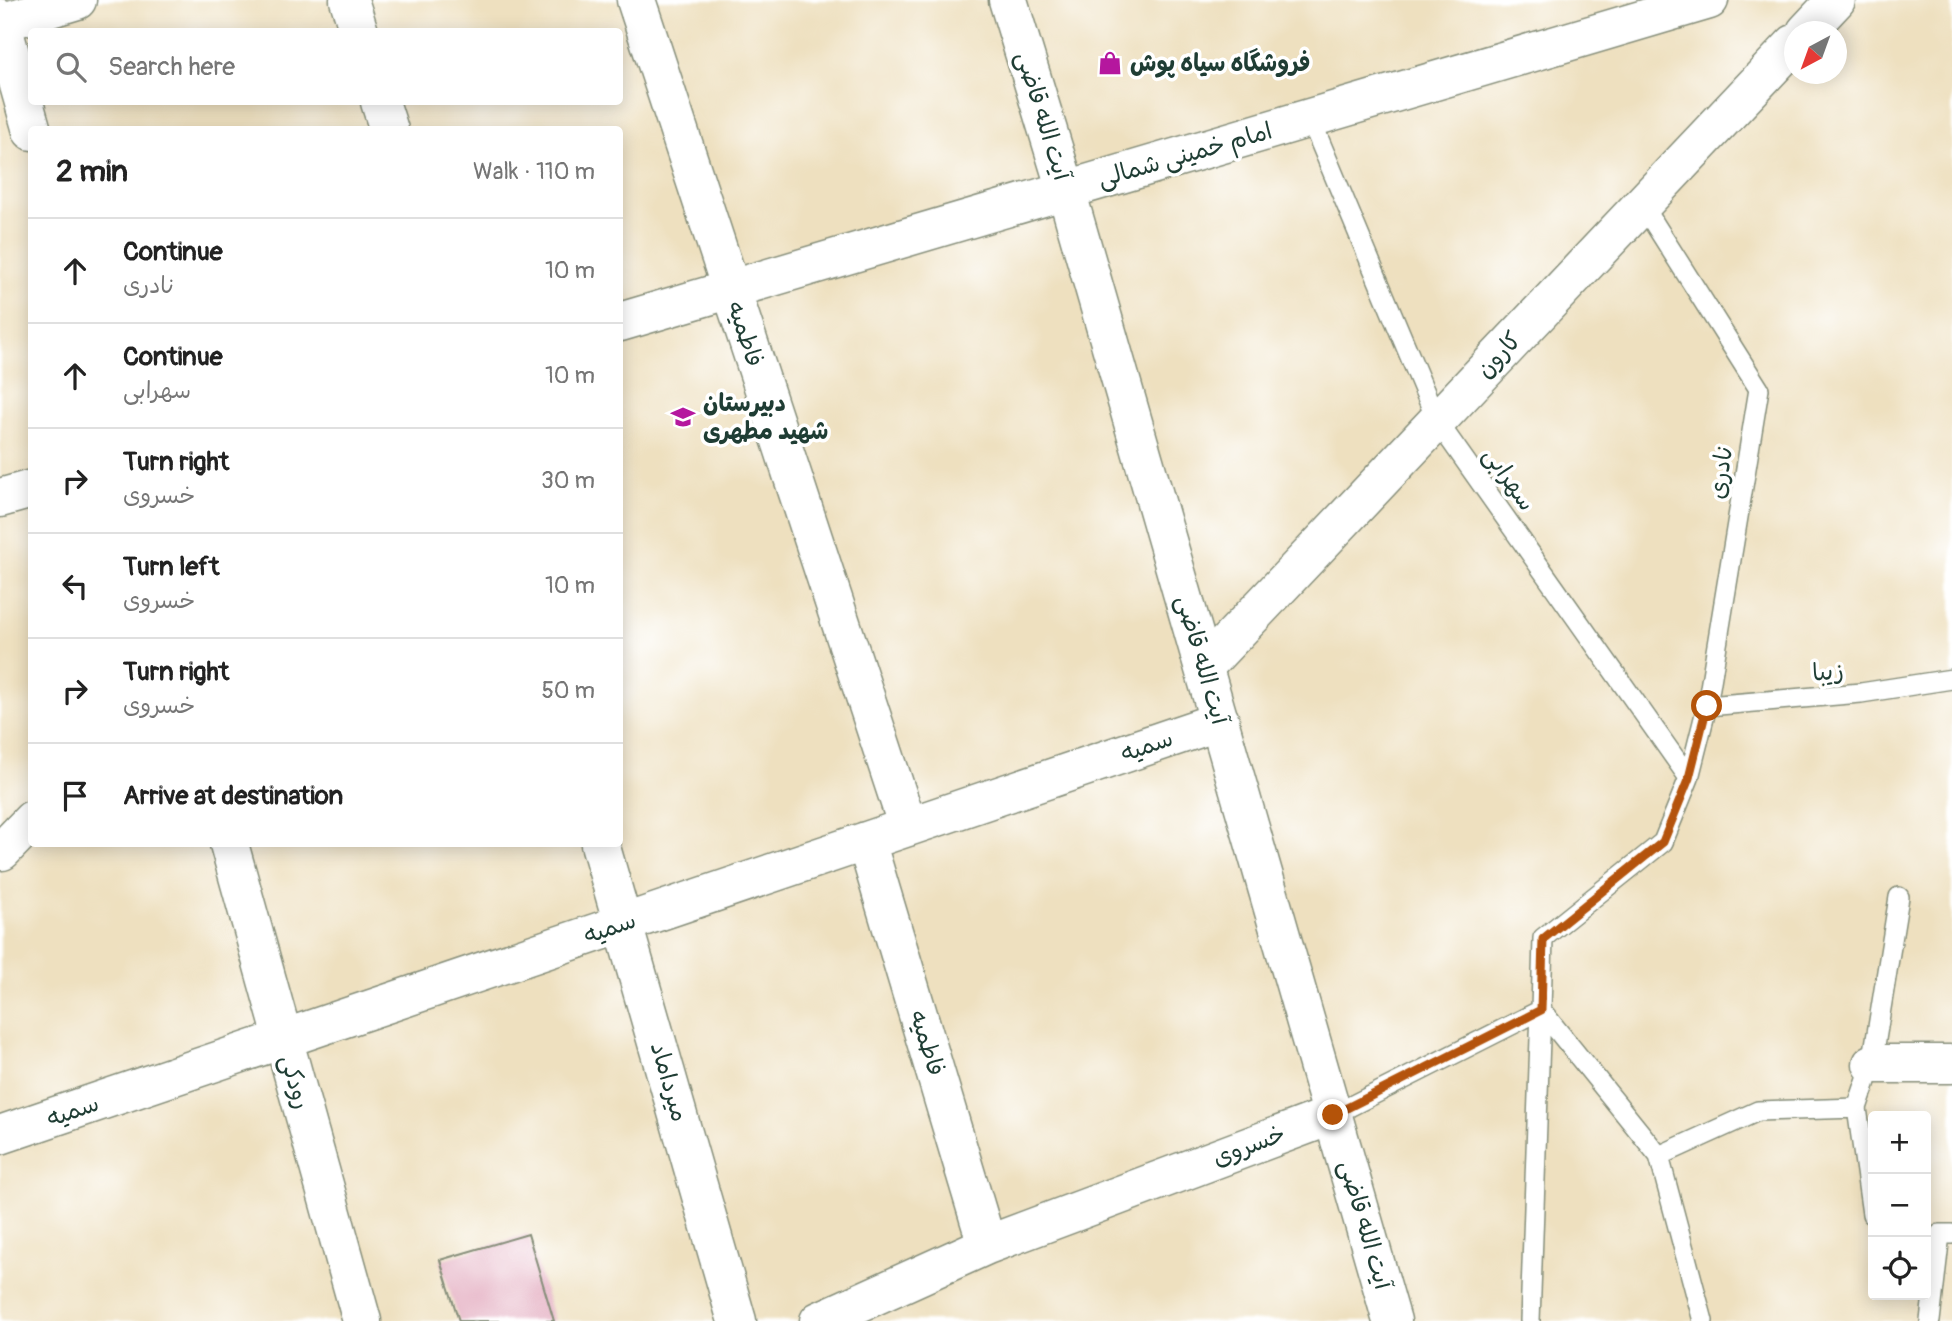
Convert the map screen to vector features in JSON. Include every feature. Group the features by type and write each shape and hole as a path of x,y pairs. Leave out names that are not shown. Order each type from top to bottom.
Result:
{"street":[{"path":"31,126 0,21 77,0"},
{"path":"349,0 358,28"},
{"name":"فاطمیه","path":"636,0 908,827"},
{"name":"آیت الله قاضی","path":"1008,0 1066,190 1392,1321"},
{"name":"امام خمینی شمالی","path":"623,321 1709,0"},
{"path":"1816,21 1836,0"},
{"name":"کارون","path":"1204,667 1784,55"},
{"path":"381,105 387,126"},
{"path":"0,498 28,490"},
{"name":"سمیه","path":"0,1135 1220,721"},
{"path":"2,851 28,824"},
{"name":"فاطمیه","path":"866,841 987,1245"},
{"name":"رودکی","path":"230,847 362,1321"},
{"name":"میرداماد","path":"601,847 737,1321"},
{"path":"1872,1064 1952,1064"},
{"name":"خسروی","path":"819,1321 987,1245 1333,1115"}],"lane":[{"name":"سهرابی","path":"1310,118 1437,421 1689,778"},
{"name":"نادری","path":"1642,204 1759,389 1707,706 1689,778"},
{"name":"زیبا","path":"1707,706 1861,694 1952,679"},
{"path":"1530,1321 1543,939 1663,842 1689,778"},
{"path":"1868,1186 1857,1108 1872,1064 1899,897"},
{"path":"1541,1010 1659,1156 1703,1321"},
{"name":"خسروی","path":"1333,1115 1541,1010"},
{"path":"1659,1156 1758,1111 1857,1108"},
{"path":"1930,1321 1940,1234 1952,1234"}],"building":[{"path":"528,1234 554,1321 459,1321 440,1260"}],"place":[{"name":"فروشگاه سیاه پوش","path":"1110,63"},
{"name":"دبیرستان شهید مطهری","path":"683,417"}],"route":[{"path":"1333,1115 1541,1010 1543,939 1663,842 1689,778 1707,706"}]}
